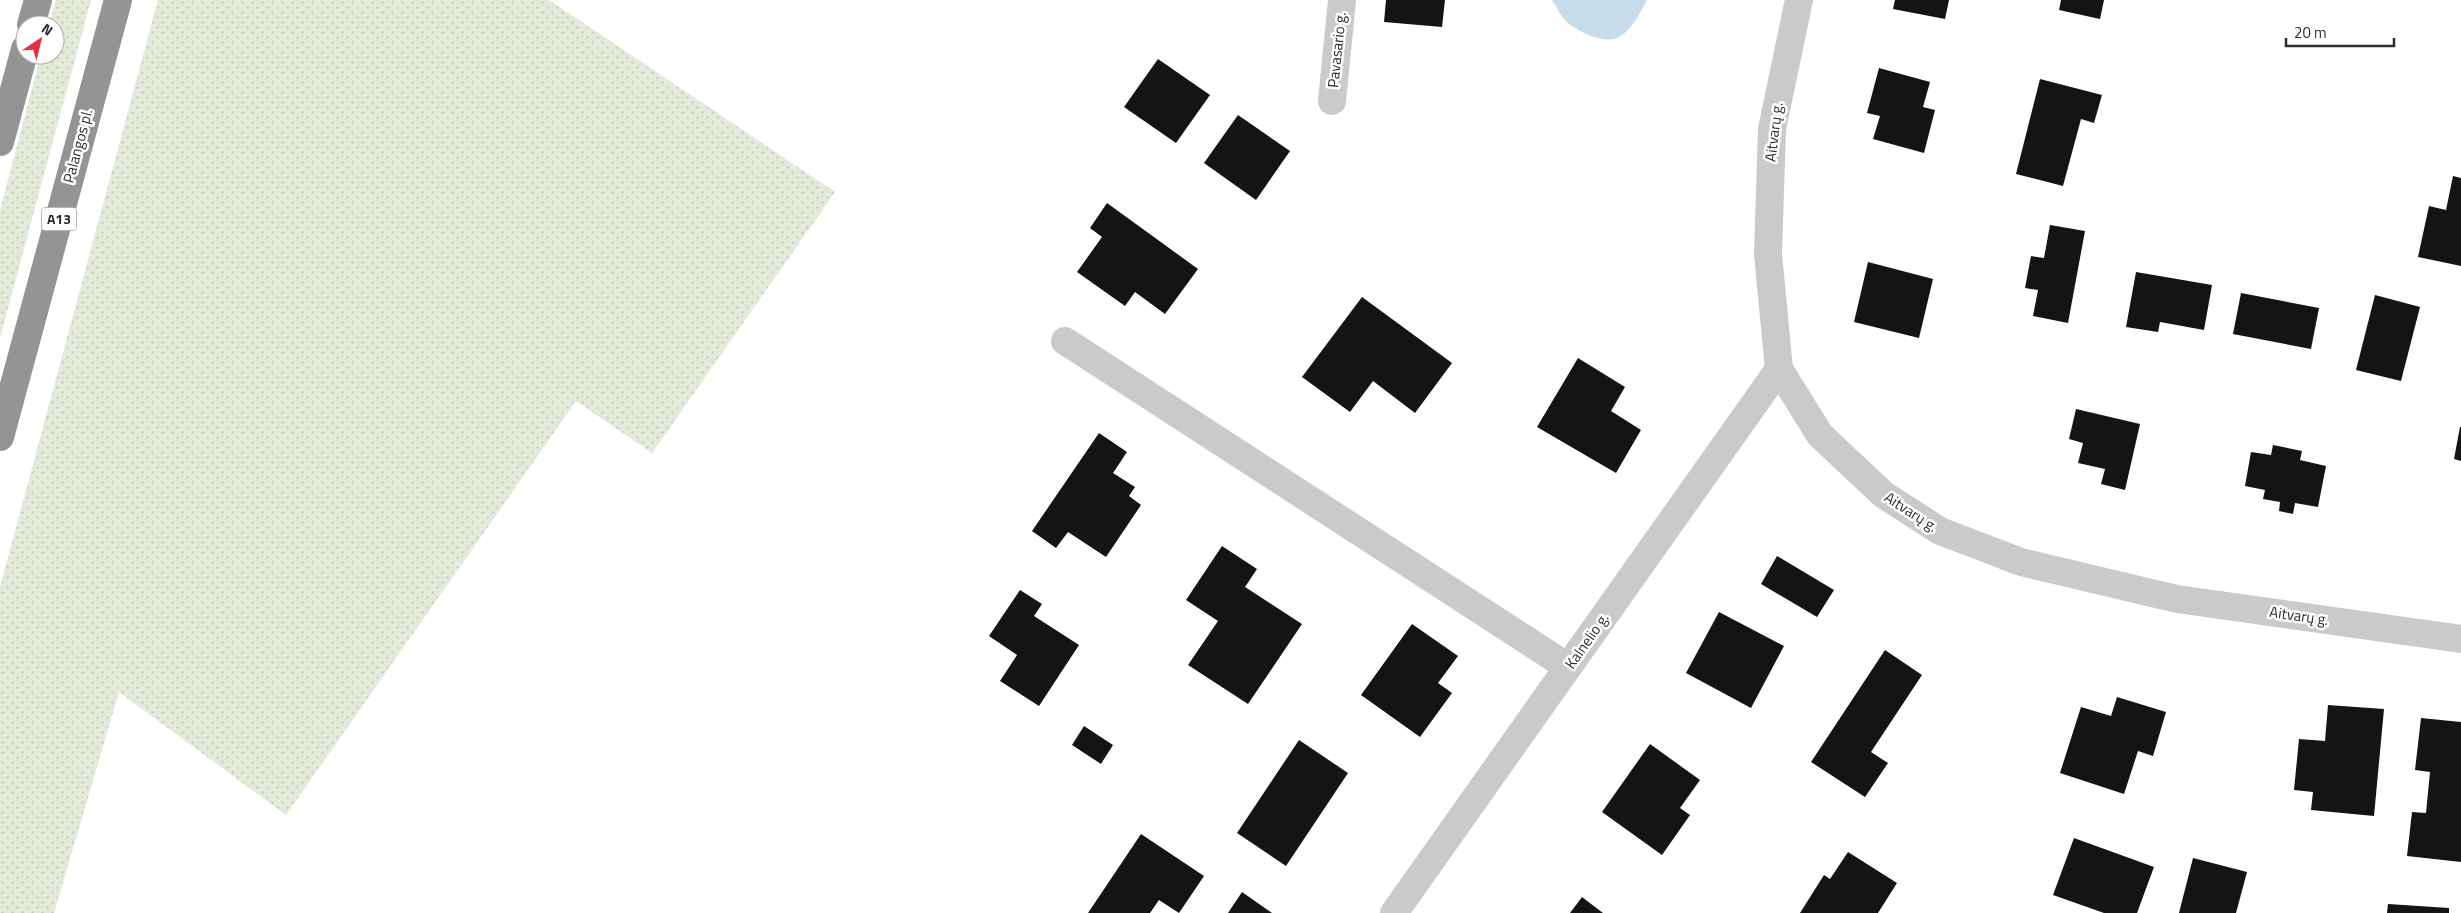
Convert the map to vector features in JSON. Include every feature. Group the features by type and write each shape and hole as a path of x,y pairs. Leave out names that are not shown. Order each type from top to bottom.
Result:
{"highway":[{"path":"34,15 38,0"},
{"name":"Palangos pl.","path":"0,437 118,0"},
{"path":"0,142 21,65"}],"street":[{"name":"Pavasario g.","path":"1332,101 1342,0"},
{"name":"Aitvarų g.","path":"1798,0 1772,129 1768,254 1779,369 1820,435 1884,495 1940,531 2021,562 2177,598 2461,639"},
{"path":"1065,341 1568,667"},
{"name":"Kalnelio g.","path":"1394,913 1779,369"}],"green space":[{"path":"56,0 91,0 0,338 0,210 38,65 65,65 65,15 52,15"},
{"path":"158,0 549,0 835,192 652,453 576,401 286,815 119,692 54,913 0,913 0,587"}],"water":[{"path":"1552,0 1647,0 1635,21 1624,34 1613,39 1607,39 1592,36 1573,27 1563,18"}],"building":[{"path":"1386,0 1445,0 1442,27 1384,22"},
{"path":"1895,0 1949,0 1945,19 1893,9"},
{"path":"2061,0 2104,0 2100,19 2059,10"},
{"path":"1158,59 1210,95 1176,143 1124,107"},
{"path":"1879,68 1930,82 1923,107 1935,110 1924,153 1873,139 1880,116 1867,113"},
{"path":"2040,79 2102,95 2094,123 2081,119 2063,186 2016,174"},
{"path":"1238,115 1290,151 1256,200 1204,163"},
{"path":"2453,176 2461,178 2461,266 2418,257 2429,206 2446,210"},
{"path":"1107,203 1198,269 1165,314 1135,292 1125,306 1077,272 1102,237 1090,228"},
{"path":"2050,225 2085,231 2068,323 2033,316 2038,290 2025,288 2031,256 2044,258"},
{"path":"1868,262 1933,279 1919,338 1854,322"},
{"path":"2136,272 2212,285 2204,330 2160,322 2158,332 2126,327"},
{"path":"2241,293 2319,308 2311,349 2233,334"},
{"path":"2375,295 2420,307 2401,381 2356,370"},
{"path":"1362,297 1452,363 1415,413 1373,381 1350,412 1302,377"},
{"path":"1578,358 1625,387 1611,411 1641,430 1616,473 1537,427"},
{"path":"2076,409 2140,424 2125,490 2101,484 2105,469 2078,463 2083,443 2069,439"},
{"path":"2461,427 2461,461 2454,459"},
{"path":"1099,433 1127,452 1113,473 1135,487 1129,496 1141,505 1106,557 1068,532 1056,548 1032,531"},
{"path":"2273,445 2302,451 2300,460 2326,466 2318,507 2295,503 2293,514 2279,511 2280,502 2263,499 2265,490 2245,486 2251,452 2271,455"},
{"path":"1222,546 1257,569 1245,587 1302,624 1248,704 1188,665 1218,621 1186,600"},
{"path":"1777,556 1834,590 1817,617 1761,584"},
{"path":"1020,590 1042,604 1034,616 1079,645 1039,706 1000,681 1017,655 989,636"},
{"path":"1719,612 1784,646 1751,708 1686,673"},
{"path":"1412,624 1458,656 1438,683 1452,693 1420,737 1361,695"},
{"path":"1885,650 1922,675 1871,752 1888,763 1865,797 1811,762"},
{"path":"2117,697 2166,712 2153,756 2138,751 2124,794 2060,773 2081,707 2111,716"},
{"path":"2328,705 2384,709 2374,816 2311,810 2313,792 2294,790 2299,739 2325,741"},
{"path":"2421,718 2461,722 2461,862 2407,856 2412,812 2426,813 2430,772 2415,770"},
{"path":"1084,726 1113,745 1101,764 1072,745"},
{"path":"1299,740 1348,773 1286,866 1237,833"},
{"path":"1650,744 1700,780 1680,808 1690,815 1662,855 1602,812"},
{"path":"1141,834 1204,876 1179,913 1159,900 1150,913 1088,913"},
{"path":"2074,838 2154,867 2137,913 2104,913 2053,895"},
{"path":"1848,852 1897,883 1878,913 1800,913 1824,875 1830,879"},
{"path":"2193,858 2247,872 2236,913 2179,913"},
{"path":"1242,892 1272,913 1228,913"},
{"path":"1582,897 1603,913 1570,913"},
{"path":"2388,904 2449,908 2449,913 2387,913"}]}
